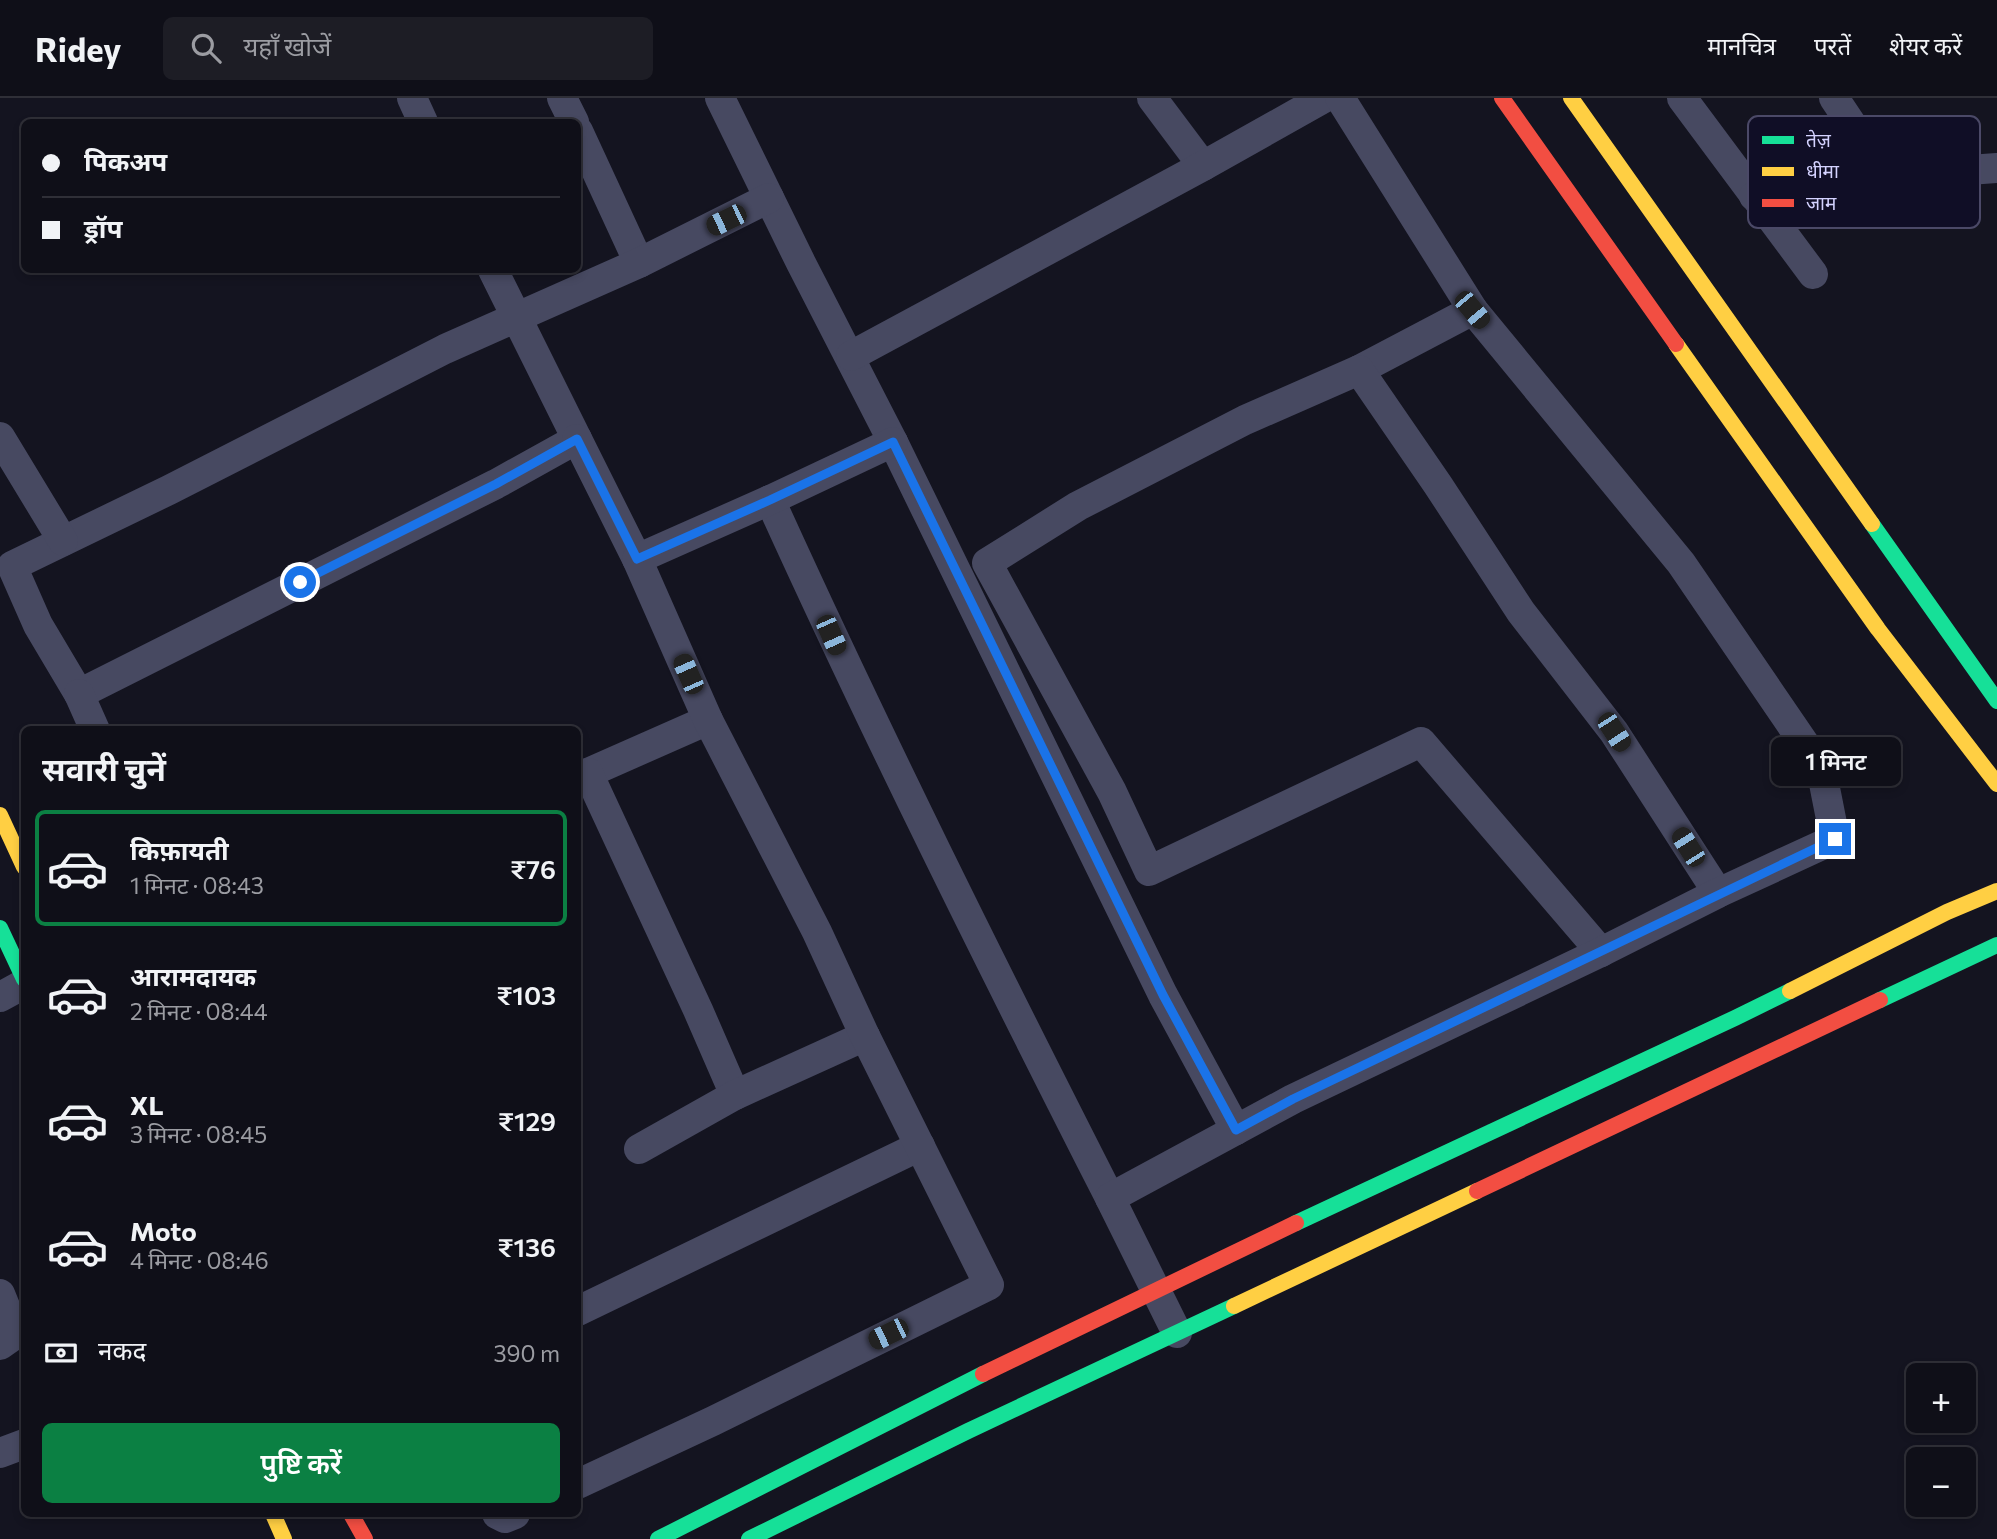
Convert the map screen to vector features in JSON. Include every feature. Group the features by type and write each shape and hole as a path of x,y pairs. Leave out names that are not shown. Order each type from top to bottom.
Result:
{"street":[{"path":"412,98 422,119"},
{"path":"562,98 572,119"},
{"path":"1153,98 1203,166"},
{"path":"850,356 1324,98"},
{"path":"1110,1198 1293,1099 1835,839 1822,768 1681,563 1472,310 1340,98"},
{"path":"1502,98 1878,629 1997,784"},
{"path":"1571,98 1997,701"},
{"path":"1682,98 1748,187"},
{"path":"1834,98 1846,116"},
{"path":"731,102 769,198 893,442 1163,995 1236,1130"},
{"path":"581,137 639,263"},
{"path":"93,726 79,694 38,625 12,566 169,490 445,349 639,263 769,198"},
{"path":"1779,228 1813,274"},
{"path":"494,273 637,559 708,720 817,932 989,1285 581,1483"},
{"path":"1472,310 1359,370 1245,420 1078,506 987,564 1112,792 1149,871 1421,742 1601,952"},
{"path":"1359,370 1521,612 1614,732 1718,894"},
{"path":"0,437 63,541"},
{"path":"79,694 496,484 577,439"},
{"path":"637,559 893,442"},
{"path":"770,500 841,657 1177,1333"},
{"path":"708,720 583,775 698,1010 735,1095"},
{"path":"0,815 21,860"},
{"path":"658,1539 1034,1349 1735,1018 1947,912 1997,891"},
{"path":"0,928 21,975"},
{"path":"748,1539 968,1431 1997,945"},
{"path":"0,997 21,984"},
{"path":"639,1149 735,1095 866,1036"},
{"path":"581,1310 920,1146"},
{"path":"0,1294 13,1326 10,1338 0,1345"},
{"path":"0,1453 21,1445"},
{"path":"274,1517 284,1539"},
{"path":"353,1517 365,1539"}],"traffic: fast":[{"path":"1872,524 1997,701"},
{"path":"0,928 21,973"},
{"path":"1880,1000 1997,945"},
{"path":"1296,1223 1790,991"},
{"path":"749,1539 968,1431 1234,1306"},
{"path":"658,1539 983,1374"}],"traffic: slow":[{"path":"1571,98 1872,524"},
{"path":"1676,344 1878,629 1997,784"},
{"path":"0,815 21,860"},
{"path":"1790,991 1947,912 1997,891"},
{"path":"1234,1306 1477,1191"},
{"path":"274,1517 284,1539"}],"traffic: jam":[{"path":"1502,98 1676,344"},
{"path":"1477,1191 1880,1000"},
{"path":"983,1374 1296,1223"},
{"path":"353,1517 365,1539"}],"route":[{"path":"300,582 496,484 577,439 637,559 893,442 1163,995 1236,1130 1293,1099 1835,839"}]}
